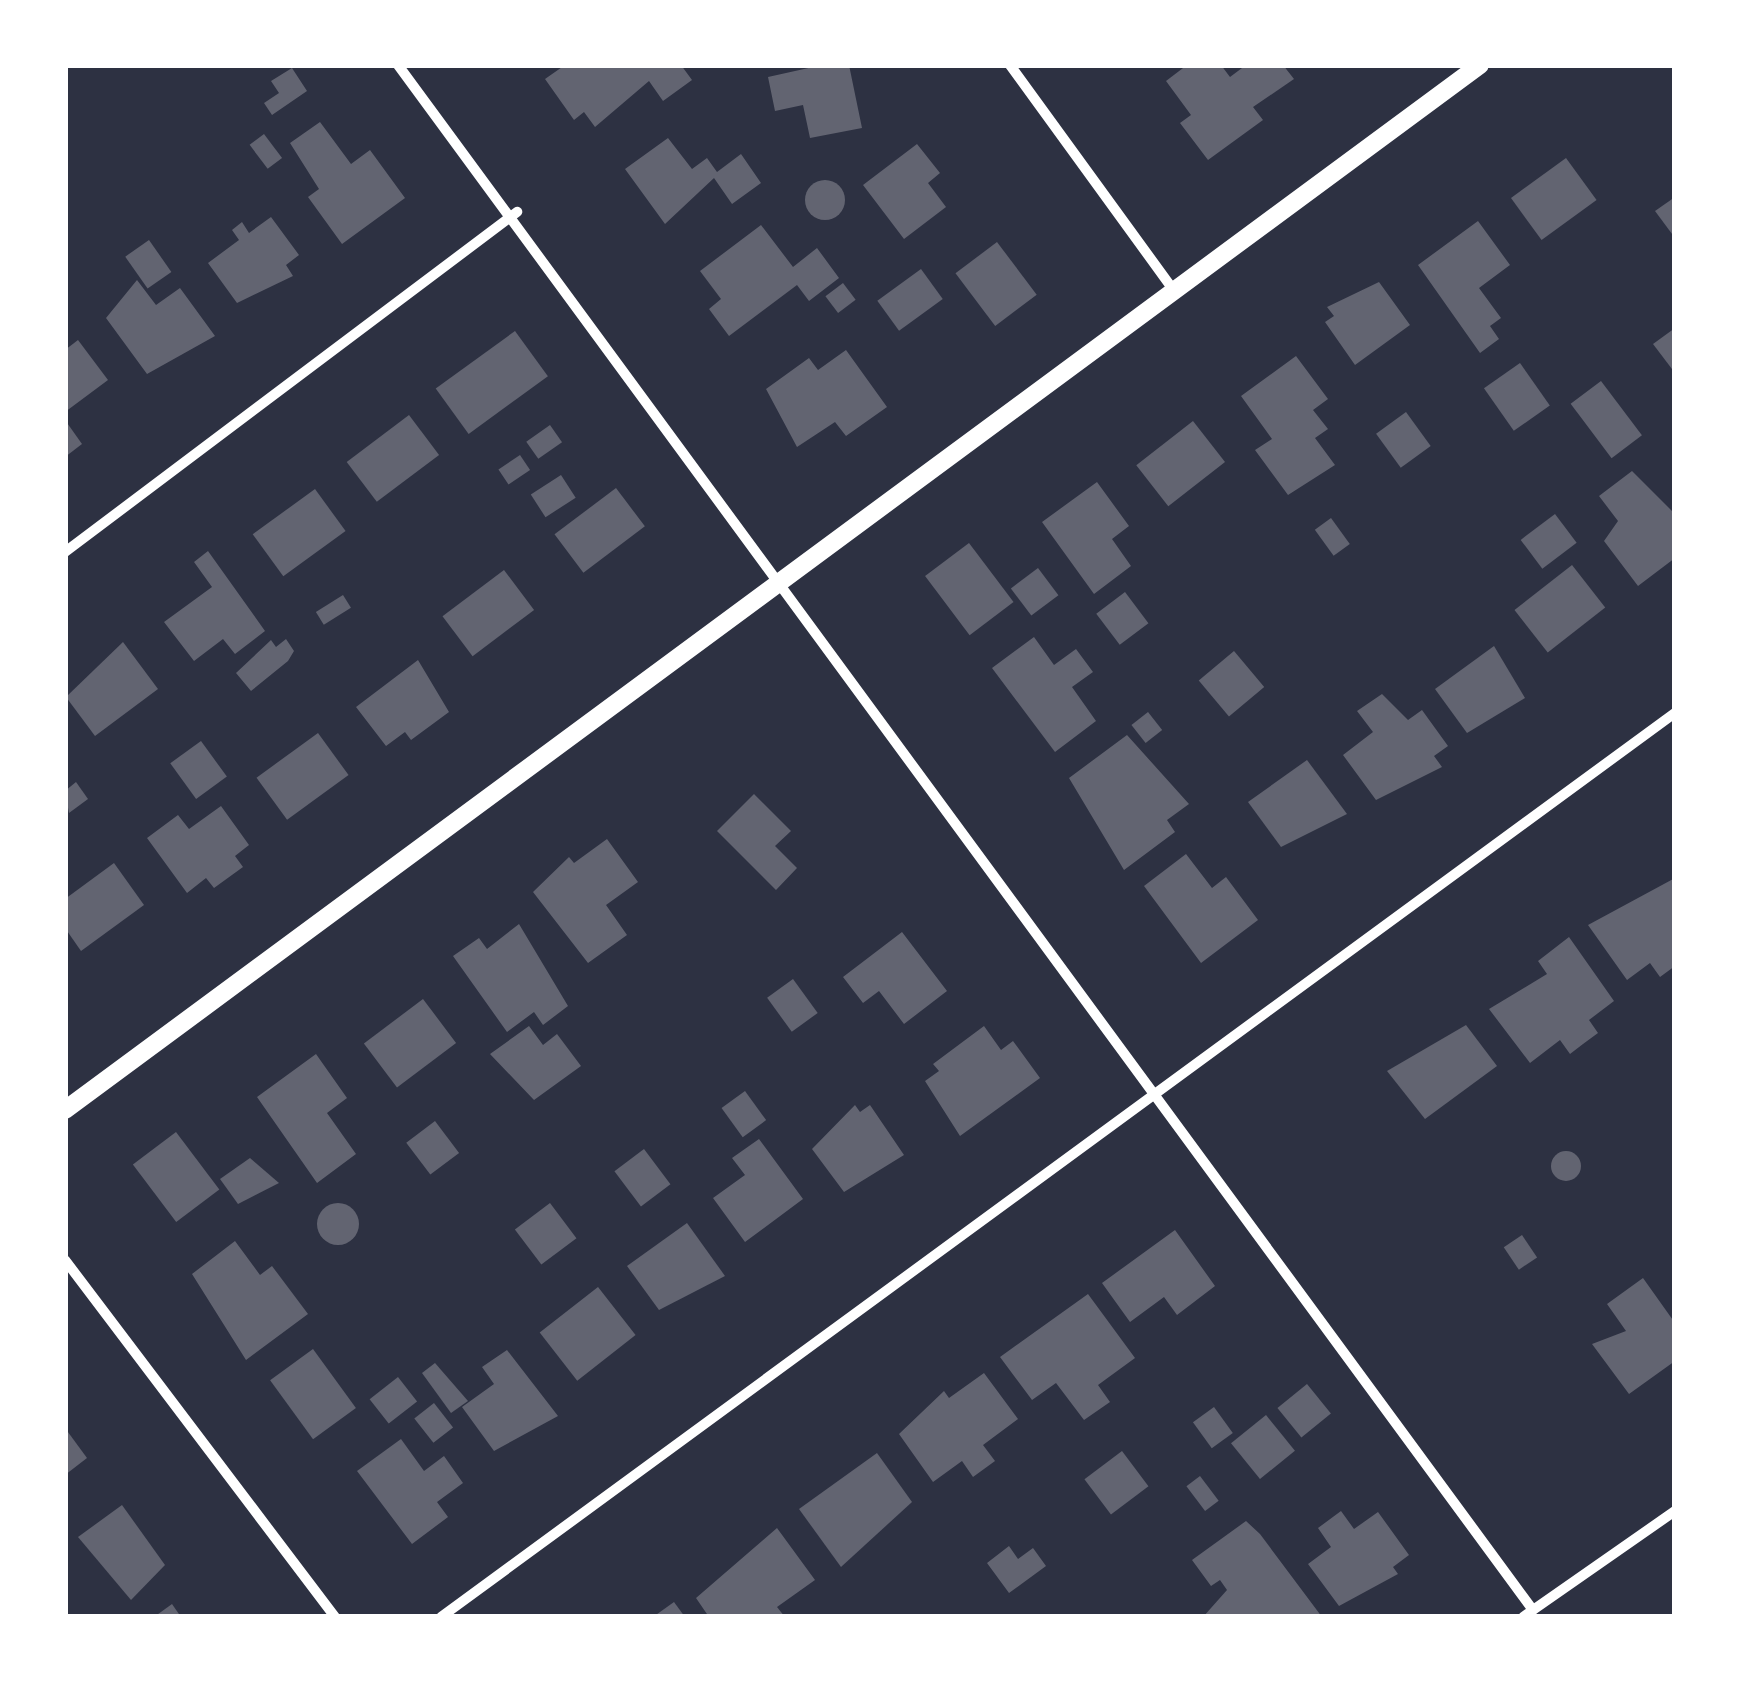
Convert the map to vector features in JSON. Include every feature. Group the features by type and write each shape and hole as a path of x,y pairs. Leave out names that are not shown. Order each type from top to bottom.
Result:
{"street":[{"path":"398,65 512,215 1528,1614 1675,1511"},
{"path":"1010,65 1175,292"},
{"path":"65,1110 1480,65"},
{"path":"65,552 512,215"},
{"path":"441,1617 1154,1099 1675,714"},
{"path":"65,1260 335,1617"}],"building":[{"path":"565,65 681,65 692,80 663,101 649,81 595,127 584,112 574,120 545,79"},
{"path":"822,65 849,65 862,128 810,138 803,105 775,111 768,77"},
{"path":"1187,65 1221,65 1230,77 1246,65 1283,65 1294,79 1253,107 1263,120 1208,160 1180,123 1191,115 1166,81"},
{"path":"292,68 307,91 272,115 264,103 279,93 271,81"},
{"path":"320,122 351,164 370,150 405,198 342,244 308,197 319,189 290,143"},
{"path":"264,134 282,158 268,169 250,145"},
{"path":"668,138 692,169 707,158 717,172 741,154 761,183 732,204 714,178 665,224 625,169"},
{"path":"917,144 940,173 928,183 946,207 904,239 863,185"},
{"path":"1566,158 1597,200 1542,240 1511,198"},
{"path":"825,180 839,186 845,200 839,214 825,220 811,214 805,200 811,186"},
{"path":"1675,197 1675,238 1655,211"},
{"path":"271,217 299,255 286,265 293,276 237,303 208,263 239,240 232,230 242,222 249,233"},
{"path":"1478,221 1510,265 1479,288 1501,318 1490,326 1499,339 1480,353 1418,265"},
{"path":"761,225 793,267 817,248 839,278 809,301 797,285 729,336 709,309 721,299 700,271"},
{"path":"149,240 171,272 148,289 125,257"},
{"path":"997,242 1037,295 995,326 955,273"},
{"path":"921,269 943,299 899,331 877,301"},
{"path":"137,280 156,305 180,288 215,336 147,374 106,318"},
{"path":"1379,282 1410,325 1355,365 1325,322 1334,316 1327,307"},
{"path":"843,283 856,300 838,313 825,296"},
{"path":"1675,328 1675,373 1653,344"},
{"path":"515,331 548,376 469,434 436,389"},
{"path":"78,340 108,380 65,412 65,350"},
{"path":"846,350 887,407 846,436 835,422 797,447 766,389 809,358 818,370"},
{"path":"1296,356 1328,399 1313,410 1328,429 1315,438 1335,465 1288,495 1255,450 1272,439 1241,396"},
{"path":"1520,363 1550,406 1514,431 1484,388"},
{"path":"1601,381 1642,435 1612,458 1571,404"},
{"path":"1406,412 1431,446 1401,468 1376,434"},
{"path":"409,415 439,455 377,502 347,462"},
{"path":"65,420 82,444 65,457"},
{"path":"1193,421 1225,462 1168,506 1136,465"},
{"path":"550,425 562,442 538,459 526,442"},
{"path":"520,455 530,470 509,484 498,470"},
{"path":"1632,471 1675,514 1675,558 1638,586 1604,541 1618,521 1599,496"},
{"path":"561,475 576,498 546,517 531,495"},
{"path":"1097,482 1129,526 1112,539 1131,566 1094,594 1042,522"},
{"path":"616,488 645,526 583,573 555,534"},
{"path":"315,489 346,531 283,576 253,534"},
{"path":"1555,514 1577,543 1542,569 1521,540"},
{"path":"1331,518 1350,544 1334,556 1315,530"},
{"path":"969,543 1014,602 970,635 925,576"},
{"path":"208,551 265,631 235,654 223,639 194,661 164,622 212,587 194,562"},
{"path":"1572,565 1605,608 1548,652 1514,610"},
{"path":"1038,568 1058,595 1031,616 1011,588"},
{"path":"504,570 534,610 473,656 443,616"},
{"path":"1125,592 1148,623 1120,645 1096,614"},
{"path":"343,595 351,608 324,625 316,612"},
{"path":"1034,637 1054,665 1076,649 1093,672 1072,687 1096,721 1055,752 992,668"},
{"path":"286,639 294,651 288,661 251,691 236,673 271,640 276,647"},
{"path":"123,642 158,689 95,736 66,697"},
{"path":"1494,646 1525,698 1467,733 1435,689"},
{"path":"1234,651 1264,687 1229,717 1199,681"},
{"path":"418,660 449,712 411,740 405,732 386,746 356,707"},
{"path":"1382,694 1408,720 1422,710 1448,746 1434,756 1442,767 1376,800 1343,755 1373,732 1357,711"},
{"path":"1148,712 1162,730 1146,743 1131,725"},
{"path":"318,733 349,775 287,820 257,778"},
{"path":"1127,735 1189,804 1167,820 1175,832 1124,870 1069,778"},
{"path":"201,741 227,777 196,799 170,763"},
{"path":"1307,760 1347,814 1281,847 1248,802"},
{"path":"76,782 88,799 69,813 65,791"},
{"path":"754,794 791,831 775,846 797,868 776,890 717,831"},
{"path":"221,806 249,845 235,856 243,867 214,888 206,878 187,893 147,838 178,815 189,829"},
{"path":"607,839 638,882 606,905 627,935 588,963 533,892 569,857 574,863"},
{"path":"1186,854 1212,888 1226,877 1258,920 1201,963 1144,886"},
{"path":"114,863 144,905 81,951 65,928 65,899"},
{"path":"1675,878 1675,966 1660,977 1650,963 1627,980 1588,925"},
{"path":"519,924 568,1006 543,1025 534,1012 507,1032 453,956 479,938 487,949"},
{"path":"902,932 947,991 904,1024 879,991 863,1003 843,977"},
{"path":"1569,937 1614,1001 1589,1020 1598,1033 1570,1054 1560,1040 1530,1063 1489,1009 1547,974 1538,961"},
{"path":"793,979 818,1013 792,1032 767,998"},
{"path":"423,999 456,1043 397,1087 364,1044"},
{"path":"1466,1025 1497,1066 1425,1119 1387,1071"},
{"path":"529,1026 543,1045 557,1034 581,1066 534,1100 490,1054"},
{"path":"984,1026 1001,1050 1013,1041 1040,1078 960,1136 925,1081 939,1071 933,1064"},
{"path":"316,1054 347,1098 327,1113 356,1154 317,1183 257,1097"},
{"path":"745,1091 766,1120 743,1137 722,1108"},
{"path":"855,1105 860,1112 870,1105 904,1155 844,1192 812,1149"},
{"path":"435,1121 459,1153 430,1175 406,1143"},
{"path":"176,1132 219,1190 176,1222 133,1164"},
{"path":"759,1139 803,1199 745,1242 713,1198 745,1175 732,1158"},
{"path":"644,1149 670,1184 641,1206 614,1171"},
{"path":"1566,1151 1580,1160 1581,1166 1572,1180 1566,1181 1552,1172 1551,1166 1560,1152"},
{"path":"250,1158 279,1183 238,1204 220,1179"},
{"path":"338,1203 353,1209 359,1224 353,1239 338,1245 323,1239 317,1224 323,1209"},
{"path":"550,1203 576,1238 541,1265 515,1229"},
{"path":"687,1223 725,1276 659,1310 627,1266"},
{"path":"1175,1230 1215,1286 1177,1315 1164,1297 1130,1322 1102,1283"},
{"path":"1522,1235 1537,1257 1519,1270 1504,1247"},
{"path":"235,1241 260,1275 272,1266 308,1314 246,1360 192,1274"},
{"path":"1643,1278 1675,1323 1675,1361 1629,1394 1592,1344 1626,1331 1607,1304"},
{"path":"598,1287 636,1335 577,1381 540,1333"},
{"path":"1088,1294 1135,1358 1098,1385 1110,1402 1084,1420 1056,1383 1032,1400 1000,1357"},
{"path":"313,1349 356,1408 313,1439 270,1380"},
{"path":"507,1350 558,1416 494,1451 462,1407 494,1384 482,1367"},
{"path":"435,1363 468,1401 451,1413 422,1373"},
{"path":"984,1373 1018,1419 983,1445 995,1461 973,1477 962,1461 933,1482 899,1434 944,1391 949,1398"},
{"path":"398,1377 417,1401 389,1424 370,1399"},
{"path":"1307,1384 1331,1414 1301,1437 1277,1408"},
{"path":"434,1403 453,1427 433,1443 414,1418"},
{"path":"1214,1407 1233,1433 1212,1448 1193,1422"},
{"path":"1266,1415 1295,1451 1260,1479 1231,1443"},
{"path":"65,1428 87,1458 65,1475"},
{"path":"401,1439 424,1471 444,1456 463,1483 437,1502 448,1517 412,1544 357,1471"},
{"path":"1122,1451 1148,1486 1111,1514 1084,1479"},
{"path":"877,1453 912,1502 841,1567 799,1509"},
{"path":"1200,1476 1219,1501 1205,1511 1186,1486"},
{"path":"122,1505 165,1565 131,1600 78,1537"},
{"path":"1341,1511 1354,1529 1378,1512 1409,1555 1393,1567 1398,1574 1339,1606 1308,1564 1331,1547 1318,1528"},
{"path":"1246,1521 1322,1617 1203,1617 1227,1590 1220,1580 1211,1586 1192,1560"},
{"path":"777,1528 815,1580 777,1607 785,1617 709,1617 696,1598"},
{"path":"1009,1546 1018,1559 1033,1548 1046,1566 1009,1593 987,1563"},
{"path":"674,1602 685,1617 653,1617"},
{"path":"172,1604 181,1617 154,1617"}]}
